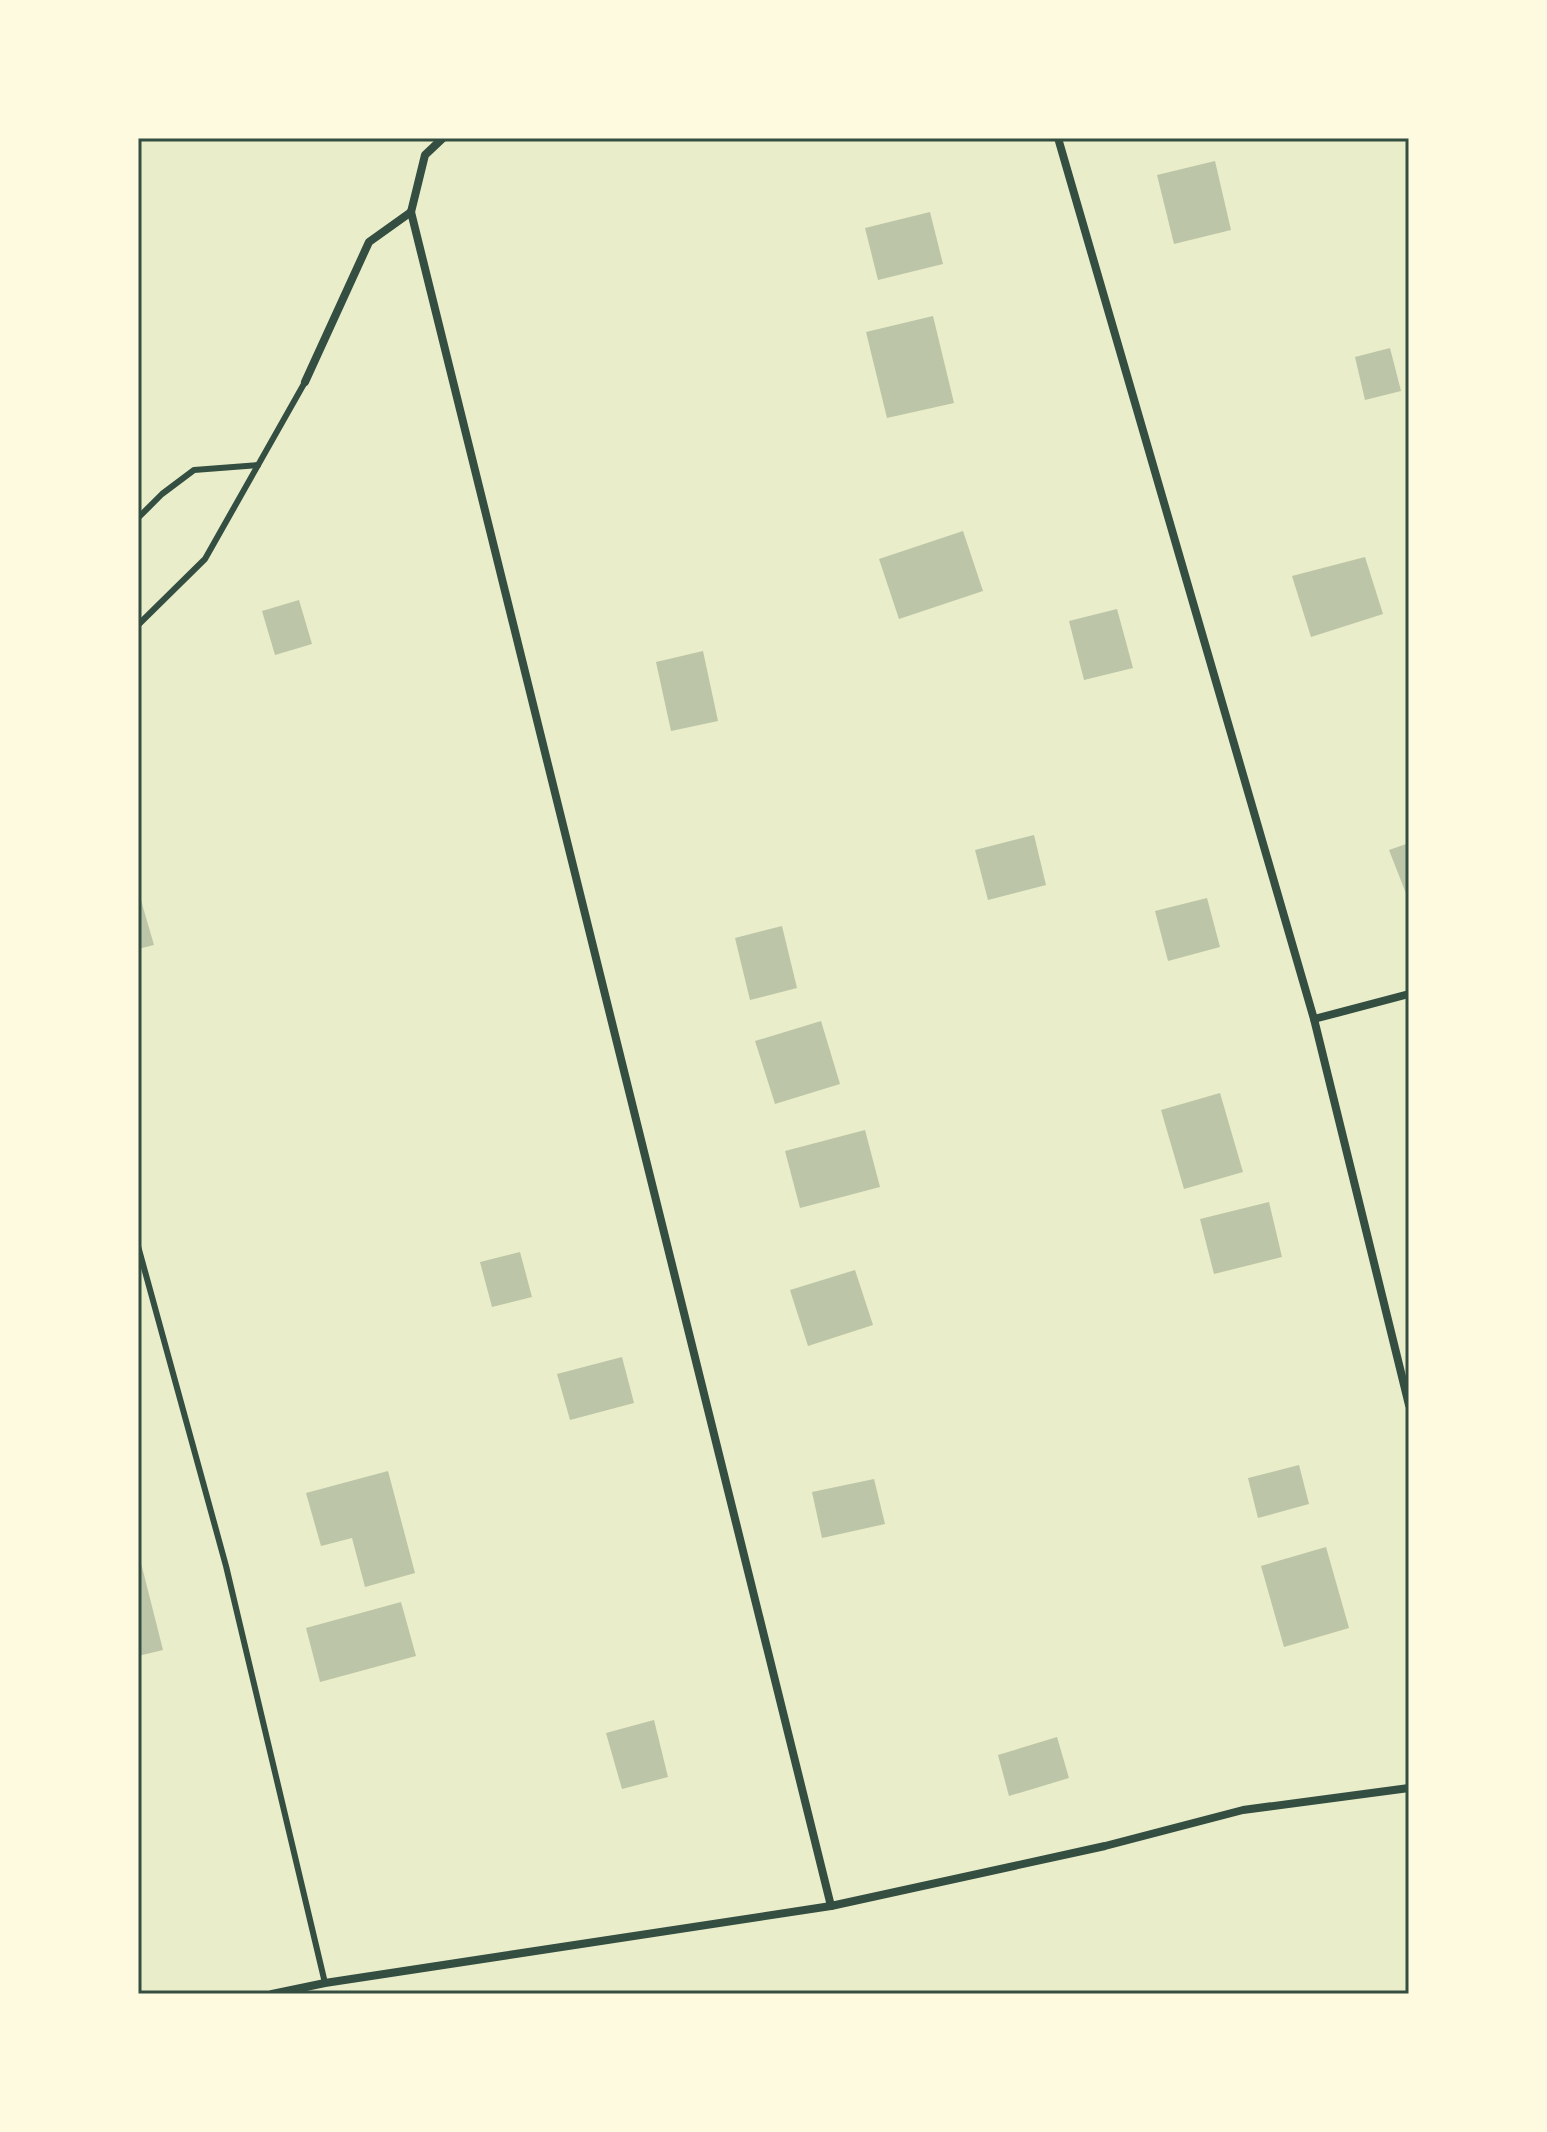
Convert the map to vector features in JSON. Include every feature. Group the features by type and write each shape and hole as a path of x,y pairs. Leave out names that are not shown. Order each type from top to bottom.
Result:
{"street":[{"path":"443,138 425,155 411,212 831,1906"},
{"path":"1058,138 1314,1019 1409,1405"},
{"path":"305,382 369,242 411,212"},
{"path":"1314,1019 1409,994"},
{"path":"272,1994 325,1983 831,1906 1105,1846 1243,1810 1409,1788"}],"lane":[{"path":"138,625 205,559 305,382"},
{"path":"138,518 162,494 194,470 258,465"},
{"path":"138,1246 226,1566 325,1983"}],"building":[{"path":"1215,161 1231,230 1174,244 1157,175"},
{"path":"930,212 943,264 878,280 865,228"},
{"path":"933,316 954,403 887,418 866,332"},
{"path":"1390,348 1401,391 1365,400 1355,357"},
{"path":"963,531 983,591 899,619 879,559"},
{"path":"1365,557 1383,614 1311,637 1292,576"},
{"path":"299,600 312,644 275,655 262,611"},
{"path":"1117,609 1133,668 1084,680 1069,621"},
{"path":"703,651 718,721 671,731 656,662"},
{"path":"1034,835 1046,885 988,900 975,850"},
{"path":"1409,843 1409,901 1389,850"},
{"path":"138,890 154,945 138,949"},
{"path":"1207,898 1220,947 1168,961 1155,911"},
{"path":"782,926 797,988 750,1000 735,938"},
{"path":"821,1021 840,1084 775,1104 755,1041"},
{"path":"1220,1093 1243,1172 1184,1189 1161,1110"},
{"path":"865,1130 880,1187 800,1208 785,1151"},
{"path":"1269,1202 1282,1257 1214,1274 1200,1219"},
{"path":"520,1252 532,1297 492,1307 480,1262"},
{"path":"855,1270 873,1325 808,1346 790,1290"},
{"path":"622,1357 634,1403 570,1420 557,1374"},
{"path":"1299,1465 1309,1504 1258,1518 1248,1478"},
{"path":"388,1471 415,1573 365,1587 352,1538 321,1546 306,1493"},
{"path":"874,1479 885,1524 822,1538 812,1492"},
{"path":"1326,1547 1349,1628 1284,1647 1261,1566"},
{"path":"141,1563 163,1650 138,1656 138,1564"},
{"path":"401,1602 416,1656 320,1682 306,1628"},
{"path":"654,1720 668,1777 622,1789 606,1733"},
{"path":"1057,1737 1069,1778 1009,1796 998,1755"}]}
